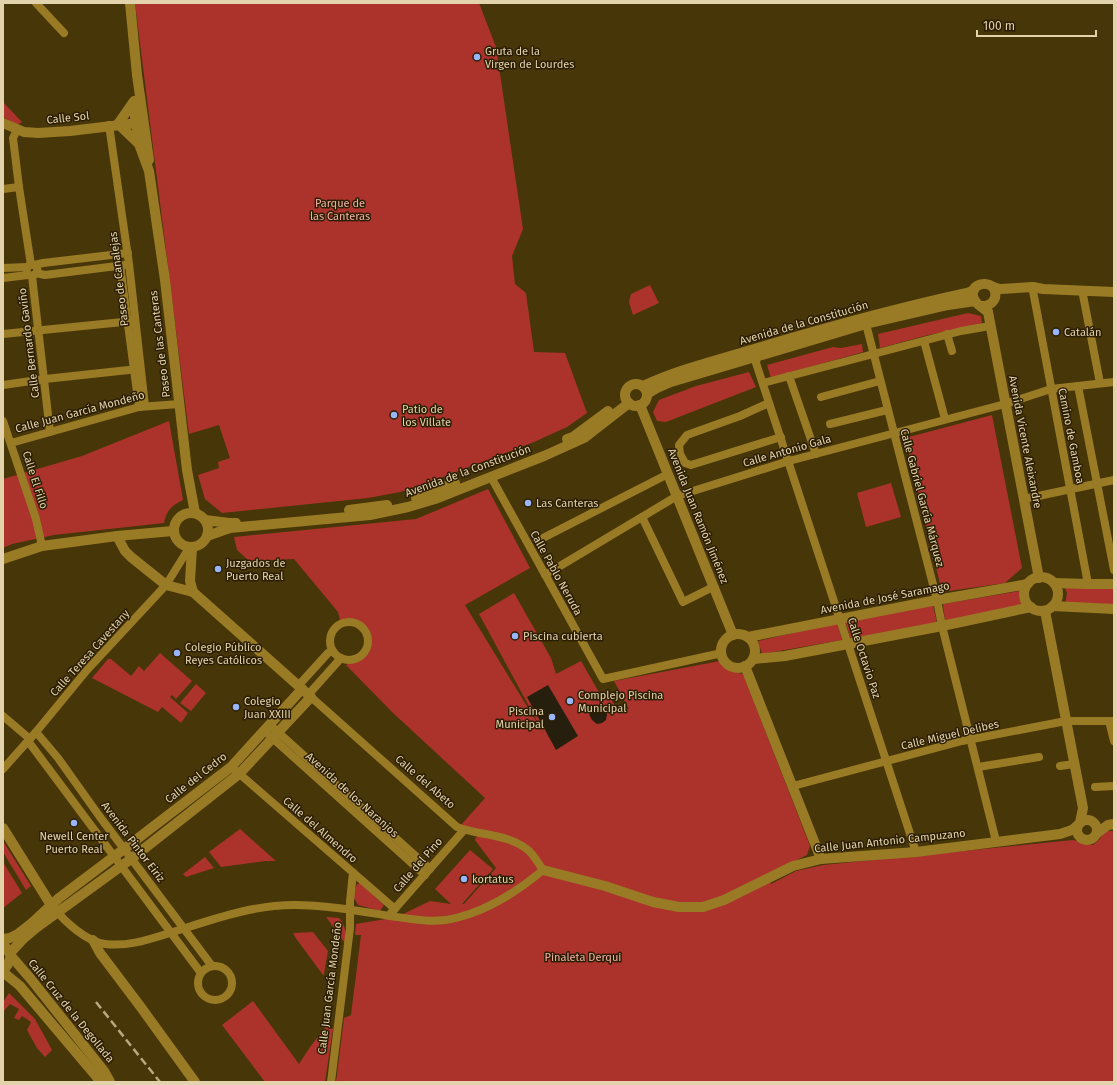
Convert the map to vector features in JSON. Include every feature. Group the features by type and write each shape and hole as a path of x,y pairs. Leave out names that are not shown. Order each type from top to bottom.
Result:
{"street":[{"path":"36,3 64,33"},
{"path":"130,3 138,101 144,146"},
{"path":"138,101 140,116 137,123 142,130 144,146"},
{"path":"138,101 114,125 144,146"},
{"name":"Calle Sol","path":"3,123 17,130 29,133 38,133 70,131 137,123"},
{"name":"Paseo de Canalejas","path":"114,125 128,253 132,321 142,407"},
{"name":"Calle Bernardo Gaviño","path":"17,130 13,138 32,270 50,432"},
{"name":"Paseo de las Canteras","path":"144,146 149,161 148,171 165,280 187,470 195,513"},
{"path":"3,189 19,187"},
{"path":"3,278 32,270 43,263 128,253"},
{"path":"3,334 132,321 116,254"},
{"path":"3,268 32,270 45,275 129,264"},
{"path":"982,283 986,283 993,287 996,293 986,304 973,296 976,287 982,283"},
{"name":"Avenida de la Constitución","path":"993,287 1000,289 1033,287 1038,290"},
{"name":"Avenida de la Constitución","path":"645,390 668,375 796,336 974,290"},
{"name":"Avenida de la Constitución","path":"645,390 657,388 671,382 866,324 960,302 986,304 1002,294 1038,290 1114,292"},
{"name":"Camino de Gamboa","path":"1038,290 1051,389 1088,584"},
{"path":"1082,290 1100,383"},
{"name":"Avenida Vicente Aleixandre","path":"986,304 1039,578"},
{"name":"Calle Gabriel García Márquez","path":"866,324 937,600 942,626 996,841"},
{"path":"763,383 947,334 990,326"},
{"path":"947,334 952,351"},
{"path":"924,340 945,419"},
{"name":"Calle Octavio Paz","path":"757,357 756,363 916,852"},
{"path":"3,386 45,379 138,369"},
{"path":"789,376 816,454"},
{"path":"821,397 880,381"},
{"name":"Calle Antonio Gala","path":"545,575 677,496 788,461 1006,404 1051,389 1114,382"},
{"path":"636,383 645,390 646,401 640,405 634,406 627,400 626,391 630,385 636,383"},
{"path":"1078,386 1114,570"},
{"name":"Avenida de la Constitución","path":"207,536 230,528 370,515 435,499 544,456 584,438 627,400"},
{"name":"Avenida de la Constitución","path":"205,520 234,523 368,508 394,504 420,497 573,437 627,400"},
{"path":"769,403 740,416 687,435 680,445 680,454 685,463 691,465 781,437"},
{"name":"Calle Juan García Mondeño","path":"11,443 142,407 179,404"},
{"name":"Avenida Juan Ramón Jiménez","path":"640,405 733,635"},
{"path":"830,424 887,410"},
{"name":"Calle El Fillo","path":"3,420 36,519 42,546"},
{"path":"543,538 668,474"},
{"name":"Calle Pablo Neruda","path":"491,477 603,680 722,653"},
{"path":"1024,499 1114,480"},
{"path":"195,513 205,520 208,531 207,536 201,544 190,548 184,547 174,536 174,526 184,514 195,513"},
{"path":"642,517 683,602 713,587"},
{"path":"3,558 42,546 117,536 173,531"},
{"path":"117,536 125,551 166,585 193,592 190,581 190,548"},
{"name":"Calle Teresa Cavestany","path":"3,769 36,732 87,670 166,585 190,548"},
{"path":"1031,608 1025,599 1024,594 1028,584 1039,578 1050,580 1054,583 1057,587 1058,597 1049,608 1066,721 1086,822"},
{"path":"1054,583 1114,584"},
{"name":"Avenida de José Saramago","path":"748,637 840,618 1028,584"},
{"name":"Calle del Abeto","path":"193,592 457,827 464,830 508,838 527,849 543,870"},
{"path":"753,658 785,656 1031,608 1040,611 1049,608 1114,609"},
{"path":"354,622 364,630 367,637 367,644 364,652 353,659 341,658 333,651 330,641 331,634 340,624 354,622"},
{"path":"738,634 748,637 754,645 755,654 753,658 745,666 740,668 730,665 723,658 722,653 724,642 733,635 738,634"},
{"name":"Calle del Cedro","path":"54,909 131,859 275,735 305,692 328,653 333,651"},
{"name":"Calle del Cedro","path":"54,909 124,849 235,771 267,728 341,658"},
{"path":"745,666 821,859"},
{"path":"3,716 29,740 115,856 120,866 172,932 201,973"},
{"name":"Calle Miguel Delibes","path":"793,786 962,741 1066,721 1112,721"},
{"path":"1112,721 1114,741"},
{"name":"Avenida de los Naranjos","path":"267,728 428,872"},
{"name":"Avenida Pintor Eiriz","path":"36,732 58,758 131,859 212,966"},
{"path":"978,767 1039,757"},
{"path":"1060,766 1074,764"},
{"name":"Calle del Almendro","path":"235,771 353,873 392,912"},
{"path":"1095,787 1114,786"},
{"path":"1086,822 1097,827 1097,833"},
{"path":"1086,822 1111,824 1097,833 1094,838 1087,841 1079,836 1077,831 1086,822"},
{"name":"Calle Juan Antonio Campuzano","path":"543,870 605,886 653,902 679,907 702,907 724,900 793,866 821,859 916,852 1060,834 1072,830 1086,822"},
{"path":"3,828 17,853 54,909 71,926 93,940 104,944 134,943 247,910 293,905 392,912 426,922 456,918 508,895 543,870"},
{"name":"Calle del Pino","path":"392,912 464,830"},
{"name":"Calle Juan Antonio Campuzano","path":"1060,834 1079,836"},
{"name":"Calle Juan García Mondeño","path":"331,1082 350,928 353,873"},
{"path":"3,939 10,938 18,934 54,909"},
{"path":"3,972 8,964 10,955 23,939 54,909"},
{"path":"93,940 100,953 195,1082"},
{"name":"Calle Cruz de la Degollada","path":"3,943 10,955 100,1066 110,1082"},
{"path":"208,967 222,967 232,979 231,990 223,998 211,1000 201,993 198,983 201,973 208,967"},
{"name":"Calle Cruz de la Degollada","path":"3,972 20,986 100,1082"}],"green space":[{"name":"Parque de las Canteras","path":"135,3 479,3 496,47 523,229 512,256 515,284 526,293 534,352 565,353 587,413 567,427 534,442 400,492 368,498 222,513 205,499 198,475 219,468 218,462 230,458 219,425 189,434"},
{"path":"3,102 22,122 17,125 3,117"},
{"path":"650,285 659,303 633,315 629,302 631,294"},
{"path":"968,313 981,316 982,323 880,348 878,334"},
{"path":"862,344 863,352 771,378 767,365 833,347 841,348"},
{"path":"749,372 756,387 666,422 657,421 653,412 659,400 696,386"},
{"path":"992,415 1022,568 1005,583 942,592 905,438"},
{"path":"169,421 183,500 170,509 166,515 164,523 54,535 12,544 3,548 3,479 82,456"},
{"path":"891,483 901,517 866,527 857,493"},
{"name":"Pinaleta Derqui","path":"488,489 530,568 465,605 544,734 479,614 514,593 551,658 556,674 581,661 600,694 605,691 619,711 629,709 614,681 720,661 730,671 743,674 810,846 807,855 768,874 771,884 796,871 823,865 1073,840 1093,845 1100,839 1103,831 1114,831 1114,1082 336,1082 344,1018 351,1015 361,935 355,935 356,924 397,917 430,901 451,904 435,889 470,850 493,869 462,904 464,904 496,868 475,840 480,830 461,825 485,798 392,712 346,665 360,659 365,655 366,633 365,627 362,623 350,619 340,620 338,612 294,559 249,561 237,550 234,537 416,519"},
{"path":"1064,586 1114,588 1114,607 1065,606 1067,593"},
{"path":"1019,591 1023,607 945,622 943,604"},
{"path":"933,605 937,623 851,639 845,621"},
{"path":"837,623 842,640 762,654 758,641"},
{"path":"160,653 192,681 176,699 172,695 170,697 188,713 181,723 162,707 158,712 92,678 108,659 111,659 131,676 139,666 144,671"},
{"path":"196,684 206,693 191,711 180,703"},
{"path":"240,829 276,861 221,867 209,852"},
{"path":"3,841 31,886 26,890 3,852"},
{"path":"205,857 214,868 186,877 183,874"},
{"path":"3,862 22,893 3,908"},
{"path":"360,883 384,905 380,911 358,905 353,896 357,884"},
{"path":"326,917 339,918 345,930 345,943"},
{"path":"313,932 328,951 323,975 293,933"},
{"path":"9,993 35,1019 52,1050 45,1057 37,1048 27,1030 31,1022 22,1016 19,1020 14,1018 19,1009 10,1004 3,1012 3,1002"},
{"path":"253,1001 299,1064 328,1024 333,1029 325,1082 265,1082 222,1025"}],"shaded area":[{"name":"Piscina Municipal","path":"548,685 578,736 556,750 527,697"},
{"path":"602,708 607,714 606,720 597,724 592,720 589,714"}],"railway":[{"path":"96,1002 160,1082"}],"place":[{"name":"Gruta de la Virgen de Lourdes","path":"477,57"},
{"name":"Catalán","path":"1056,332"},
{"name":"Patio de los Villate","path":"394,415"},
{"name":"Las Canteras","path":"528,503"},
{"name":"Juzgados de Puerto Real","path":"218,569"},
{"name":"Piscina cubierta","path":"515,636"},
{"name":"Colegio Público Reyes Católicos","path":"177,653"},
{"name":"Complejo Piscina Municipal","path":"570,701"},
{"name":"Colegio Juan XXIII","path":"236,707"},
{"name":"Piscina Municipal","path":"552,717"},
{"name":"Newell Center Puerto Real","path":"74,823"},
{"name":"kortatus","path":"464,879"}]}
